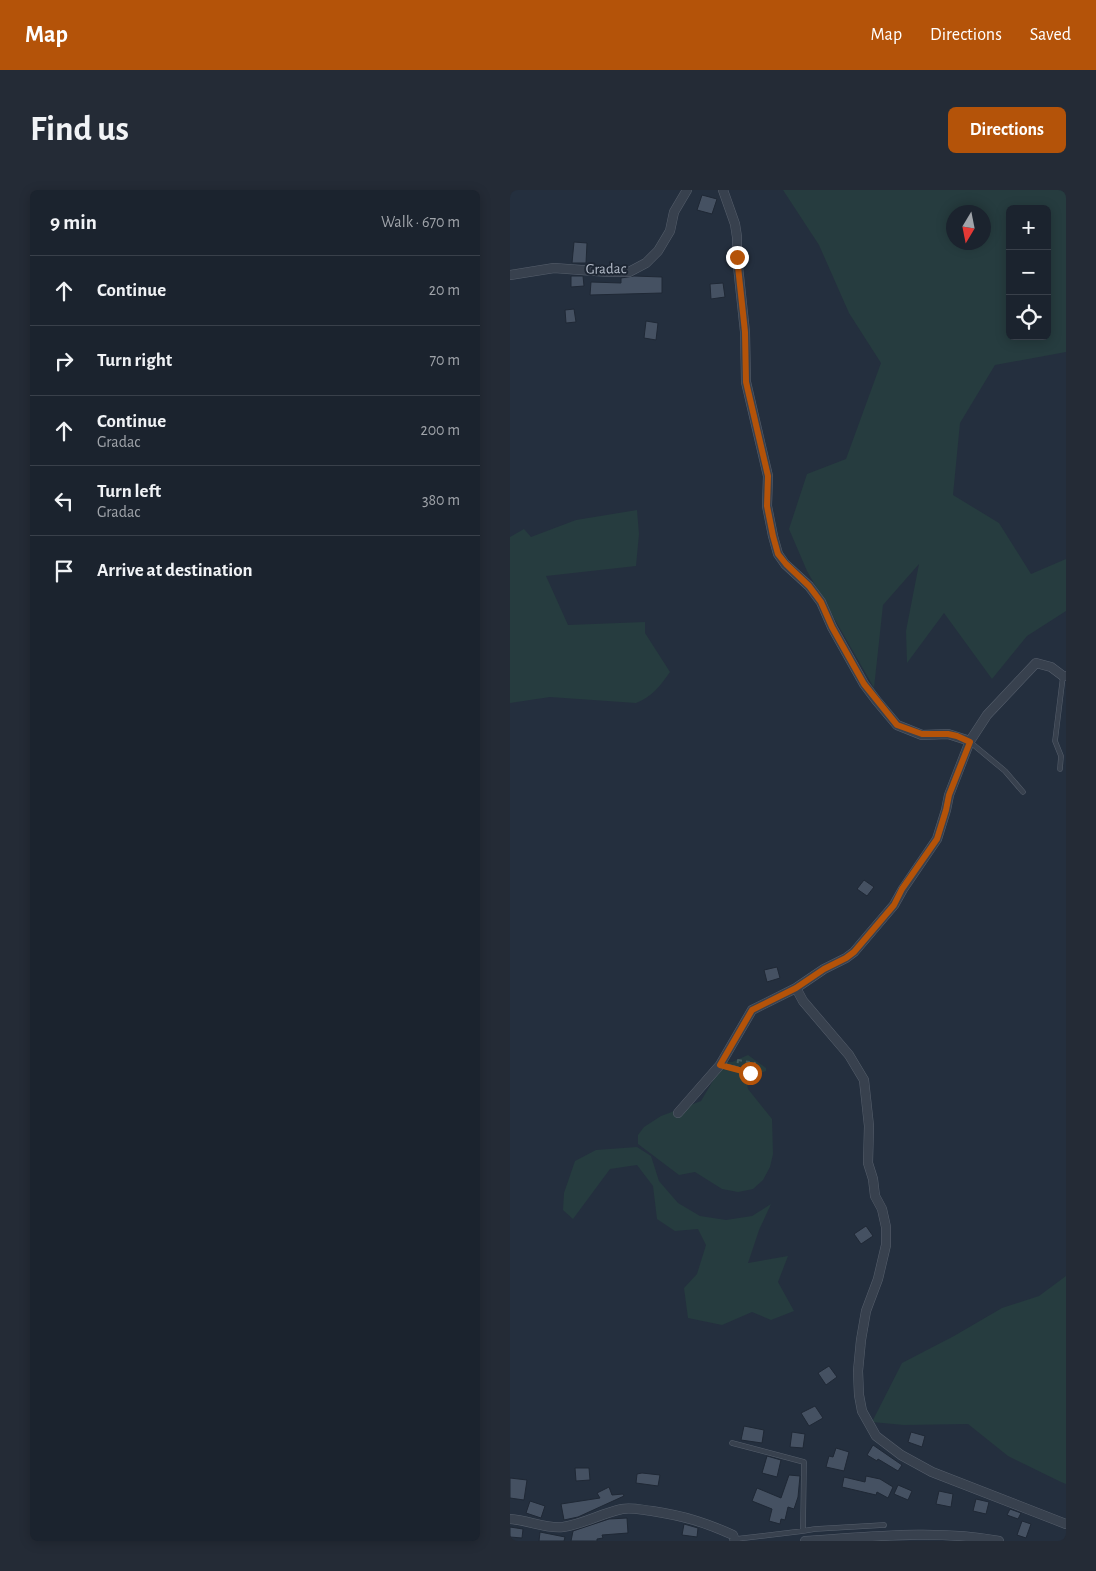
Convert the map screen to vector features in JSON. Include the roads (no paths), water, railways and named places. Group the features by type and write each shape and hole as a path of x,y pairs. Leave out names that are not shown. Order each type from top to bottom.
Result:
{"street":[{"name":"Gradac","path":"510,274 554,268 629,272 646,262 658,251 670,231 674,212 687,190"},
{"path":"723,190 735,224 737,237 737,257 745,332 746,382 768,476 767,506 778,554 809,586 821,602 832,627 864,684 897,725 922,734 948,734 970,742"},
{"path":"678,1113 720,1065 752,1010 796,988 854,952 894,905 902,889 937,839 949,795 970,742 987,715 1036,663 1051,667 1065,676"},
{"path":"796,988 803,1000 849,1055 864,1080 869,1126 868,1164 876,1196 882,1209 886,1227 886,1245 878,1279 866,1311 861,1340 858,1371 862,1411 876,1436 901,1455 932,1472 1066,1524"},
{"path":"510,1519 545,1526 562,1527 588,1522 621,1509 633,1508 686,1516 708,1523 733,1535 735,1540"},
{"path":"805,1541 878,1536 956,1536 1000,1541"}],"lane":[{"path":"1060,769 1061,756 1055,741 1065,676"},
{"path":"970,742 1005,771 1023,792"},
{"path":"720,1065 737,1069"},
{"path":"732,1443 804,1462 803,1531"},
{"path":"735,1540 816,1529 884,1525"}]}
